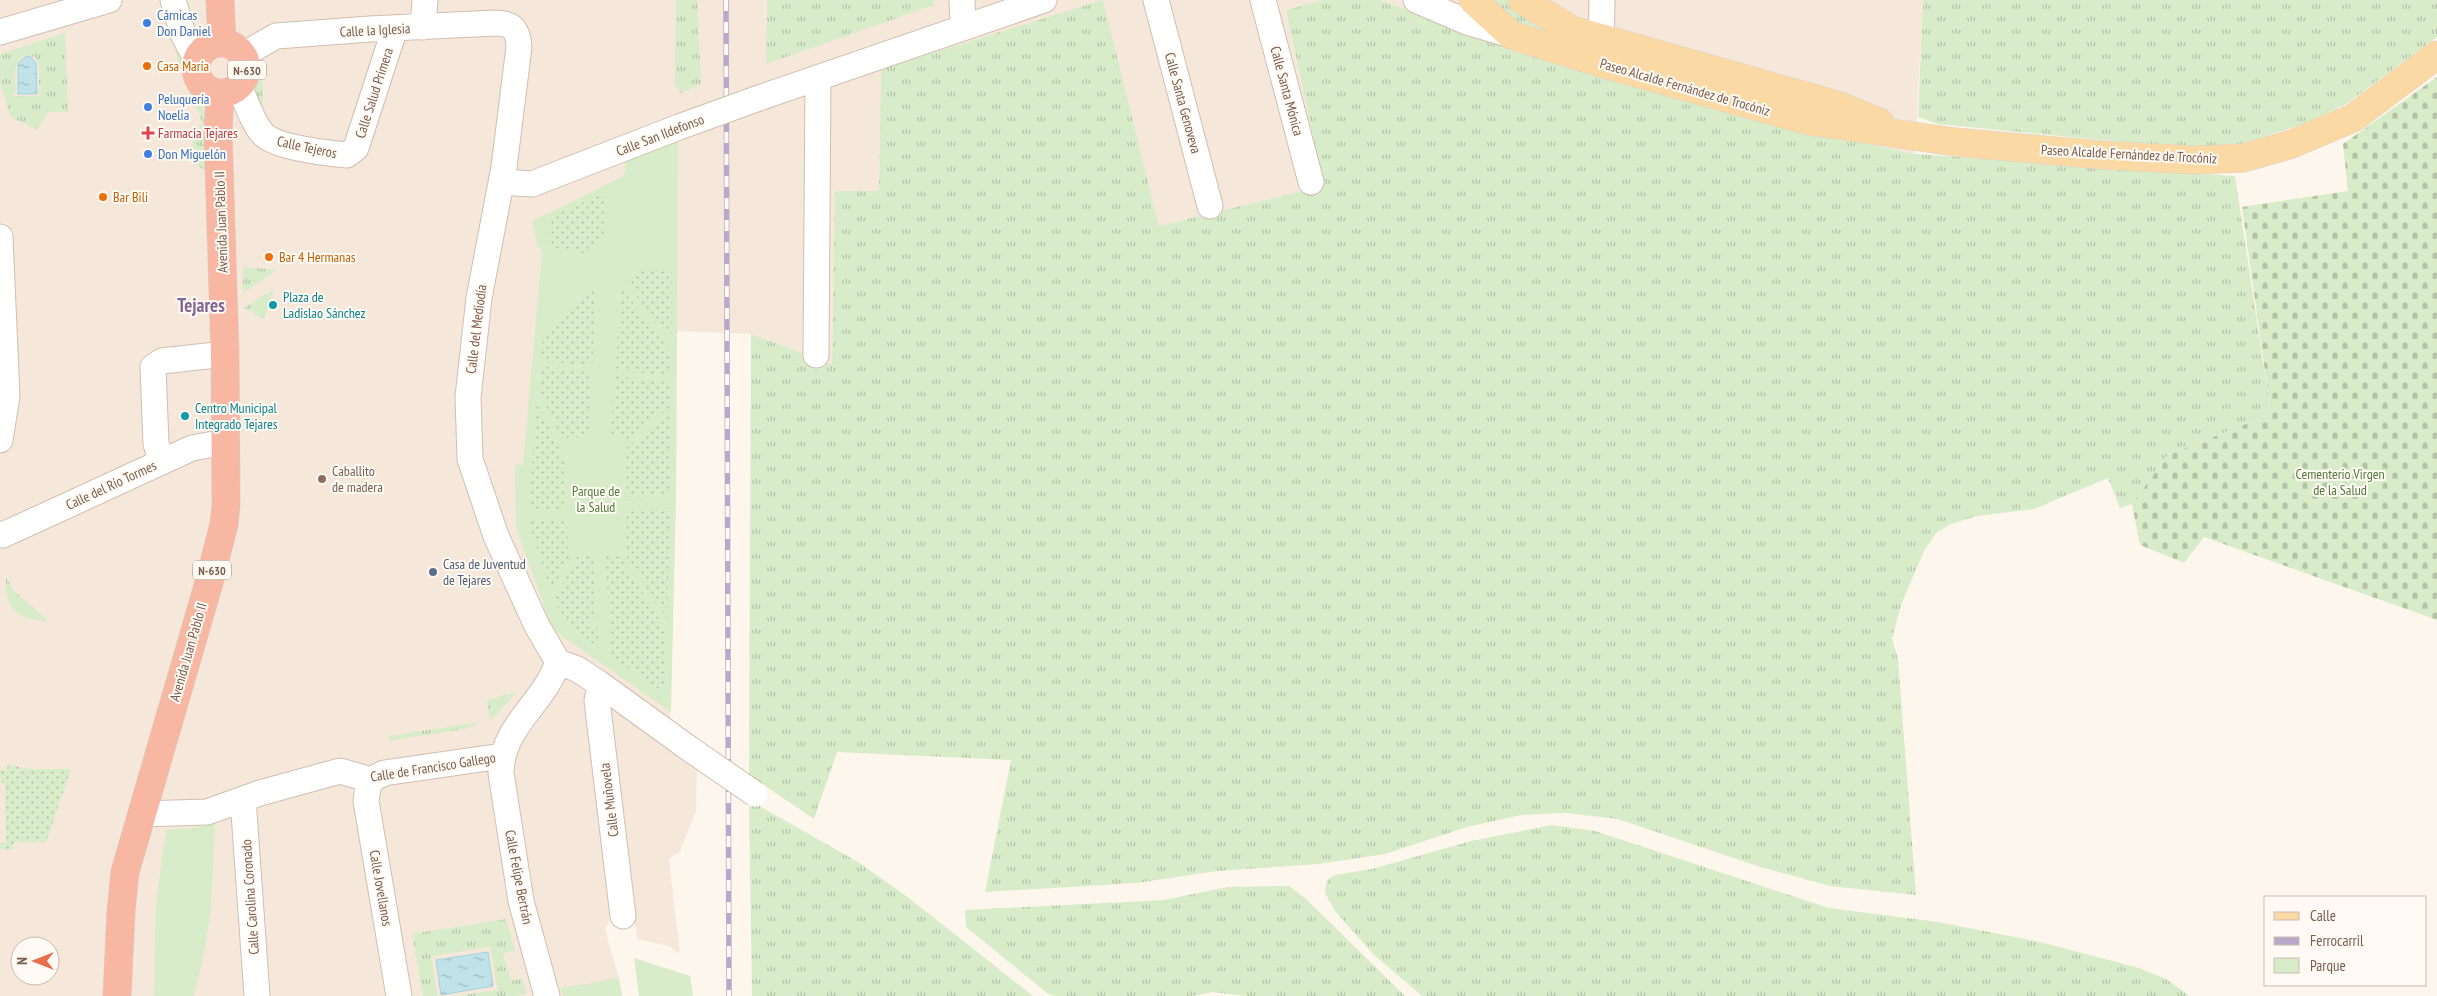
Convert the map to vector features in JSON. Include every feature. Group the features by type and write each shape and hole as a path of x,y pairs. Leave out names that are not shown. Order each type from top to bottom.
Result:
{"highway":[{"name":"Avenida Juan Pablo II","path":"117,996 121,911 126,872 224,524 226,505 225,354 218,132 230,90 247,72 233,49 220,0"},
{"name":"N-630","path":"230,90 208,90 202,85 198,77 197,61 207,48 233,49"}],"main road":[{"name":"Paseo Alcalde Fernández de Trocóniz","path":"1473,0 1511,35 1601,51 1837,104 1913,136 1955,142 2101,155 2195,160 2243,158 2316,136 2353,118 2437,55"},
{"name":"Paseo Alcalde Fernández de Trocóniz","path":"1522,0 1572,30 1601,51"}],"street":[{"path":"0,32 109,0"},
{"path":"423,27 425,0"},
{"path":"962,0 963,27"},
{"name":"Calle San Ildefonso","path":"502,182 532,184 759,98 1044,0"},
{"name":"Calle Santa Genoveva","path":"1156,0 1210,206"},
{"name":"Calle Santa Mónica","path":"1263,0 1311,182"},
{"path":"1416,0 1442,12 1511,35"},
{"path":"1442,12 1454,9 1468,0"},
{"path":"1601,51 1602,0"},
{"path":"172,1 183,34 197,61"},
{"name":"Calle la Iglesia","path":"233,49 276,36 494,23 511,25"},
{"name":"Calle del Mediodía","path":"511,25 518,36 519,47 502,182 479,298 468,397 470,459 488,517 537,626 558,662"},
{"name":"Calle Salud Primera","path":"347,155 356,148 395,28"},
{"path":"816,355 818,78"},
{"name":"Calle Tejeros","path":"230,90 252,112 259,129 271,140 310,150 347,155"},
{"path":"0,237 7,396 0,440"},
{"path":"162,462 156,444 153,366 162,361 225,354"},
{"name":"Calle del Río Tormes","path":"0,534 3,535 192,448 225,442"},
{"path":"558,662 576,669 600,684 754,794"},
{"name":"Calle de Francisco Gallego","path":"141,814 207,812 243,799 340,771 371,780 384,773 502,756 512,732 554,676 558,662"},
{"name":"Calle Muñovela","path":"600,684 598,701 623,916"},
{"name":"Calle Felipe Bertrán","path":"502,756 501,773 521,901 547,996"},
{"name":"Calle Jovellanos","path":"371,780 366,801 399,996"},
{"name":"Calle Carolina Coronado","path":"243,799 257,996"}],"shaded area":[{"path":"0,0 1323,0 1286,10 1325,186 1159,226 1103,1 881,69 879,191 835,191 832,364 751,334 677,331 676,494 670,726 697,765 696,811 680,851 669,859 680,954 669,946 637,939 636,926 614,911 605,930 619,978 622,996 0,996"},
{"path":"1380,0 1923,0 1915,154 1808,131 1473,33"}],"green space":[{"path":"676,0 697,0 701,84 681,93 675,85"},
{"path":"767,0 934,0 934,5 766,64"},
{"path":"1103,0 1159,226 1324,186 1286,10 1323,0 1380,0 1473,33 1808,131 1915,154 2235,176 2271,414 2168,455 2132,504 2120,508 2108,478 2034,509 1977,516 1951,524 1936,533 1924,551 1901,605 1892,639 1898,659 1916,895 1830,886 1757,866 1618,819 1566,813 1521,815 1467,827 1385,854 1319,864 1217,871 1137,883 985,892 1011,760 837,752 814,819 749,775 751,334 832,364 835,191 879,191 881,69"},
{"path":"1488,0 1514,0 1561,35 1522,28"},
{"path":"1923,0 2437,0 2437,37 2346,104 2306,123 2237,145 2183,148 1938,124 1918,117"},
{"path":"172,29 184,57 184,79 200,100 204,111 206,169 202,169 194,164 192,142 202,122 181,72"},
{"path":"65,33 68,112 48,112 37,130 10,116 0,82 0,54","holes":["24,55 35,57 39,65 39,96 13,96 13,93 16,93 15,72 17,62"]},
{"path":"262,54 263,115 252,85 257,76 257,55"},
{"name":"Cementerio Virgen de la Salud","path":"2437,77 2437,620 2204,537 2184,563 2140,545 2132,504 2168,455 2271,414 2242,207 2348,191 2343,144"},
{"name":"Parque de la Salud","path":"678,137 676,494 671,712 559,634 550,623 516,527 515,465 523,465 542,252 537,246 532,221 624,176 627,156"},
{"path":"607,192 606,241 594,245 587,254 551,247 549,217"},
{"path":"243,267 277,270 243,293"},
{"path":"635,271 672,271 672,342 627,284 632,280"},
{"path":"594,286 597,288 592,367 541,360 543,335"},
{"path":"274,289 264,319 244,308"},
{"path":"623,289 671,353 671,377 616,369 620,290"},
{"path":"541,366 592,373 588,437 566,438 564,443 538,390"},
{"path":"615,376 671,383 670,407 625,441 624,436 611,436"},
{"path":"537,402 566,462 567,509 529,509"},
{"path":"670,415 670,496 626,497 625,449"},
{"path":"670,508 667,619 625,554 627,554 626,509"},
{"path":"567,520 568,555 571,555 551,591 528,521"},
{"path":"605,554 618,554 667,631 665,693 612,657"},
{"path":"578,555 593,555 597,619 591,620 591,624 597,624 599,648 564,623 554,599"},
{"path":"6,577 14,591 48,621 28,618 15,610 7,597"},
{"path":"517,692 490,721 487,700"},
{"path":"479,722 470,728 389,741 389,736"},
{"path":"8,764 27,769 71,769 46,842 14,842 13,850 0,849 0,843 6,843 5,783 1,782 0,770 7,770"},
{"path":"749,800 858,862 909,898 1033,996 752,996"},
{"path":"215,822 211,909 204,953 194,996 154,996 156,903 166,830 194,828"},
{"path":"1552,825 1595,831 1829,908 1938,922 2040,942 2139,968 2168,980 2189,996 1422,996 1374,955 1335,911 1325,893 1327,880 1334,875 1372,869 1471,841"},
{"path":"1289,886 1305,898 1405,996 1246,996 1212,992 1193,996 1055,996 1047,993 966,927 965,910 1164,900 1228,887"},
{"path":"506,919 515,950 503,954 511,981 522,978 526,994 517,996 458,996 496,990 498,992 490,945 488,947 433,956 431,954 437,996 423,996 412,934"},
{"path":"634,958 690,976 693,996 639,996"},
{"path":"619,978 622,996 563,996 561,988"}],"water":[{"path":"26,56 31,57 36,63 37,94 18,94 18,63"},
{"path":"488,952 493,986 441,995 436,960"}],"railway":[{"path":"726,0 729,996"}],"place":[{"name":"Cárnicas Don Daniel","path":"147,23"},
{"name":"Casa María","path":"147,66"},
{"name":"Peluquería Noelia","path":"148,107"},
{"name":"Farmacia Tejares","path":"148,133"},
{"name":"Don Miguelón","path":"148,154"},
{"name":"Bar Bili","path":"103,197"},
{"name":"Bar 4 Hermanas","path":"269,257"},
{"name":"Plaza de Ladislao Sánchez","path":"273,305"},
{"name":"Centro Municipal Integrado Tejares","path":"185,416"},
{"name":"Caballito de madera","path":"322,479"},
{"name":"Casa de Juventud de Tejares","path":"433,572"}],"district":[{"name":"Tejares","path":"201,305"}]}
